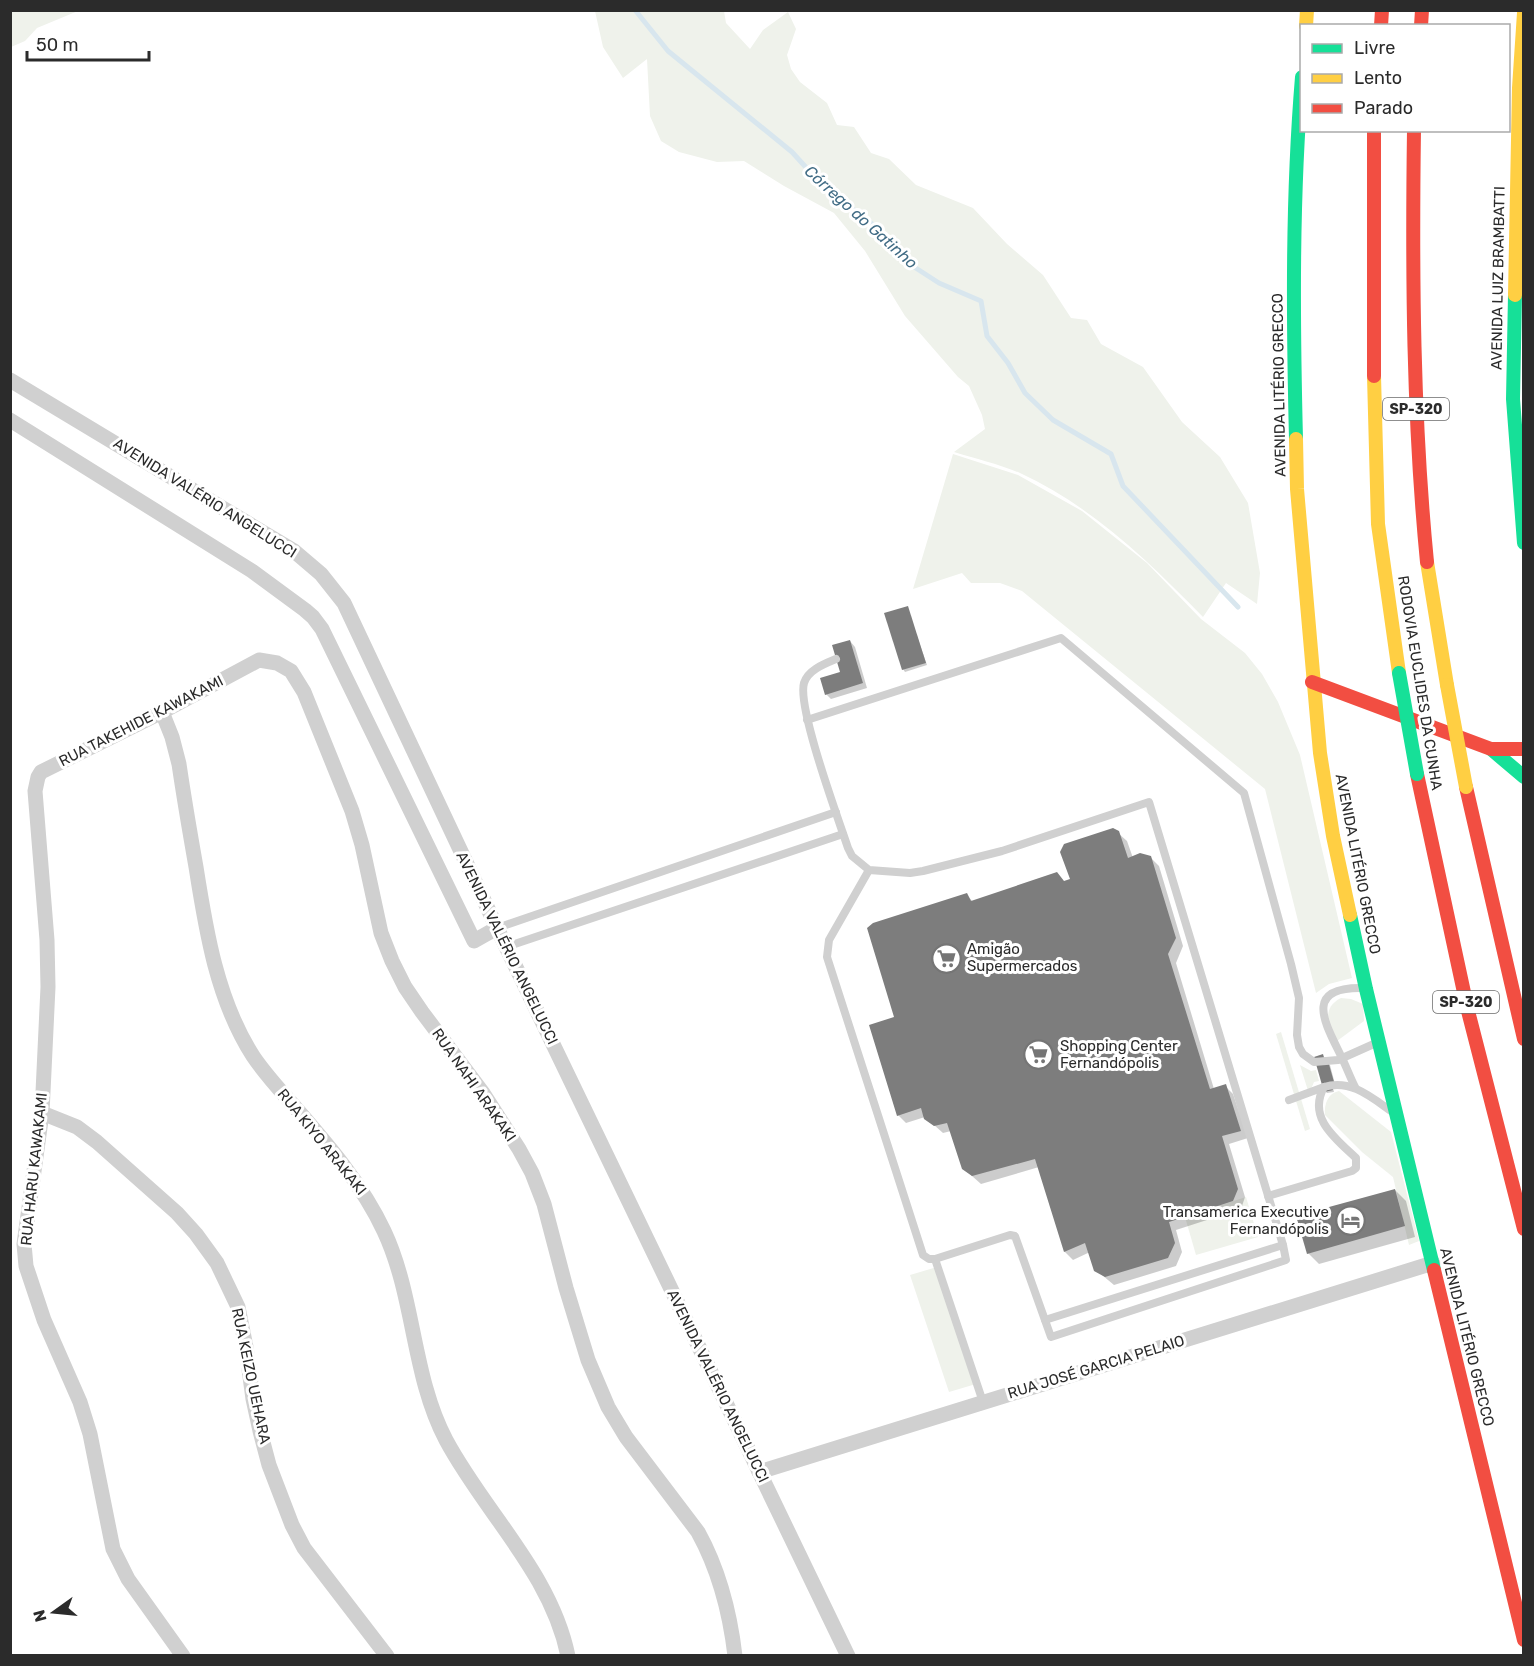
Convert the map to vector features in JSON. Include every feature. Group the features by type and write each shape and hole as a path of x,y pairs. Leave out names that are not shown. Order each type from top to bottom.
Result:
{"main road":[{"name":"AVENIDA LUIZ BRAMBATTI","path":"1524,13 1519,88 1513,399 1520,441 1524,543"},
{"name":"AVENIDA LITÉRIO GRECCO","path":"1300,101 1293,330 1297,489 1312,682 1320,753 1333,836 1366,989 1524,1640"},
{"name":"RODOVIA EUCLIDES DA CUNHA","path":"1374,132 1373,341 1378,524 1417,774 1468,1011 1524,1229"},
{"name":"RODOVIA EUCLIDES DA CUNHA","path":"1414,132 1412,277 1417,414 1427,561 1466,787 1524,1039"},
{"path":"1312,682 1491,748 1524,749"},
{"path":"1491,748 1524,777"}],"street":[{"name":"AVENIDA VALÉRIO ANGELUCCI","path":"10,380 294,551 321,574 344,603 497,928 848,1656"},
{"name":"AVENIDA VALÉRIO ANGELUCCI","path":"10,420 252,571 313,617 322,630 474,941 497,928"},
{"name":"RUA TAKEHIDE KAWAKAMI","path":"35,791 41,771 162,712 259,660"},
{"name":"RUA NAHI ARAKAKI","path":"259,660 277,663 291,671 304,692 352,811 362,845 381,933 392,961 405,987 422,1012 504,1123 532,1173 544,1204 566,1288 597,1382 626,1437 698,1532 707,1548 732,1625 735,1656"},
{"name":"RUA KIYO ARAKAKI","path":"162,712 179,764 205,927 219,980 230,1009 254,1056 331,1150 372,1206 401,1277 418,1359 433,1409 445,1438 467,1478 539,1581 557,1619 567,1656"},
{"name":"RUA HARU KAWAKAMI","path":"35,791 48,987 42,1113 24,1244 31,1285 80,1402 90,1434 112,1549 128,1579 183,1656"},
{"name":"RUA KEIZO UEHARA","path":"42,1113 68,1123 91,1138 177,1213 217,1263 238,1307 253,1399 269,1465 292,1525 304,1548 378,1641 387,1656"},
{"name":"RUA JOSÉ GARCIA PELAIO","path":"759,1472 1433,1263"}],"lane":[{"path":"807,720 1061,638 1244,793 1299,998 1297,1035 1303,1054 1314,1062 1343,1059 1380,1041"},
{"path":"836,659 809,674 804,682 802,696 807,720 843,834 852,856 869,870 910,873 933,869 1002,851 1149,802 1287,1256 1285,1261 1050,1336 1015,1236 1010,1235 935,1259 929,1259 923,1255 827,957 829,940 869,870"},
{"path":"497,928 836,813"},
{"path":"506,946 843,834"},
{"path":"1355,1087 1326,1025 1323,1009 1326,999 1332,992 1366,989"},
{"path":"1289,1100 1334,1084 1355,1087 1397,1116"},
{"path":"1268,1196 1352,1171 1356,1167 1356,1158 1321,1120 1319,1102 1324,1088"},
{"path":"1045,1320 1283,1245"},
{"path":"935,1259 983,1402"}],"shaded area":[{"path":"10,11 78,11 37,28 25,41 11,47"},
{"path":"595,11 724,11 726,23 750,49 763,30 788,12 796,29 787,55 791,69 800,82 827,103 837,125 854,127 871,153 889,159 916,185 973,208 1007,244 1043,275 1071,318 1087,320 1101,344 1143,367 1182,422 1220,457 1248,503 1260,573 1257,604 1226,583 1203,617 1140,555 1072,502 1020,473 954,452 985,429 982,415 969,386 958,377 905,316 865,251 834,213 744,161 717,162 679,152 661,141 650,116 647,59 623,78 603,47"},
{"path":"953,454 1018,475 1082,511 1147,563 1201,619 1245,653 1262,674 1278,702 1300,755 1352,978 1329,984 1316,993 1265,789 1022,591 1000,583 971,583 962,573 913,589"},
{"path":"1341,998 1363,1004 1364,1021 1337,1041 1328,1018 1331,1007"},
{"path":"1281,1032 1310,1129 1305,1131 1276,1034"},
{"path":"1300,1065 1311,1071 1316,1070 1319,1081 1314,1082 1309,1094"},
{"path":"1339,1091 1391,1132 1419,1241 1409,1245 1393,1177 1362,1152 1325,1115 1328,1100 1332,1094"},
{"path":"1246,1197 1258,1237 1196,1255 1185,1217"},
{"path":"937,1267 976,1384 949,1392 910,1275"}],"building":[{"path":"908,606 926,663 902,670 884,613"},
{"path":"850,640 863,683 825,695 820,678 840,672 832,645"},
{"name":"Shopping Center Fernandópolis","path":"1113,828 1119,831 1128,858 1140,853 1151,856 1176,938 1168,954 1210,1089 1226,1084 1241,1131 1222,1136 1238,1189 1233,1201 1169,1222 1175,1243 1168,1258 1105,1277 1094,1271 1085,1243 1064,1252 1035,1159 972,1176 962,1169 947,1123 934,1126 924,1119 921,1108 897,1116 869,1025 894,1017 867,928 873,923 967,893 971,901 1057,872 1064,881 1070,879 1060,852 1064,844"},
{"path":"1323,1054 1325,1061 1328,1061 1334,1082 1331,1082 1333,1090 1324,1092 1314,1057"},
{"name":"Transamerica Executive Fernandópolis","path":"1395,1189 1405,1226 1307,1254 1296,1216"}],"waterway":[{"name":"Córrego do Gatinho","path":"635,10 668,51 792,152 822,185 872,224 908,263 939,283 981,301 987,336 1008,363 1025,393 1053,420 1111,454 1123,486 1238,607"}],"traffic: fast":[{"path":"1296,439 1294,258 1300,107"},
{"path":"1515,295 1513,399 1524,543"},
{"path":"1399,673 1417,774"},
{"path":"1491,749 1524,777"},
{"path":"1350,915 1434,1270"}],"traffic: slow":[{"path":"1306,24 1307,10"},
{"path":"1515,295 1519,88 1524,13"},
{"path":"1374,376 1378,524 1399,673"},
{"path":"1296,439 1297,489 1320,753 1333,836 1350,915"},
{"path":"1427,562 1447,685"},
{"path":"1447,685 1466,787"}],"traffic: jam":[{"path":"1381,24 1382,10"},
{"path":"1421,24 1422,10"},
{"path":"1374,132 1374,376"},
{"path":"1414,132 1414,346 1427,562"},
{"path":"1312,682 1491,749 1524,749"},
{"path":"1417,774 1468,1011 1524,1229"},
{"path":"1466,787 1524,1039"},
{"path":"1434,1270 1524,1640"}],"place":[{"name":"Amigão Supermercados","path":"946,958"},
{"name":"Shopping Center Fernandópolis","path":"1039,1055"},
{"name":"Transamerica Executive Fernandópolis","path":"1350,1221"}]}
